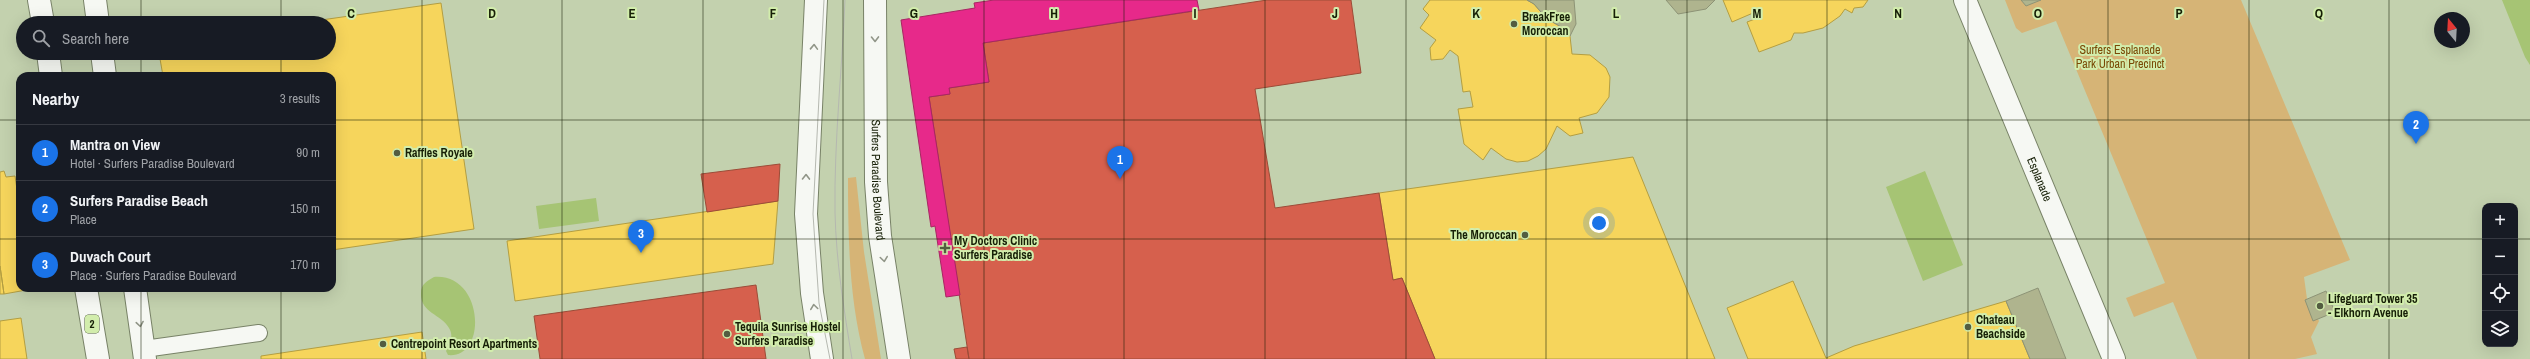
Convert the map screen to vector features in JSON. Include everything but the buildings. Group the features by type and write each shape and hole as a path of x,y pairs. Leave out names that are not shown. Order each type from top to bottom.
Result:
{"main road":[{"path":"39,0 42,16"},
{"path":"95,0 97,16"},
{"path":"816,0 806,214 812,294 822,359"},
{"name":"Surfers Paradise Boulevard","path":"875,0 877,190 880,236 899,359"},
{"name":"Esplanade","path":"1965,0 2114,359"},
{"path":"49,60 51,72"},
{"path":"103,60 104,72"},
{"name":"2","path":"87,292 98,359"},
{"path":"136,292 144,354"}],"lane":[{"path":"144,354 259,333"}],"green space":[{"name":"Surfers Esplanade Park Urban Precinct","path":"2005,0 2241,0 2350,260 2304,277 2307,299 2319,321 2311,337 2317,354 2295,359 2197,359 2173,302 2134,317 2126,298 2165,283 2056,21 2022,33 2016,28"},
{"path":"856,177 864,252 881,359 865,359 856,315 850,269 848,178"}],"shaded area":[{"path":"2502,0 2530,0 2530,65 2525,57"},
{"path":"1925,171 1963,265 1923,281 1886,187"},
{"path":"596,198 599,221 539,229 536,206"},
{"path":"434,277 451,279 463,288 471,301 475,316 474,331 470,344 461,353 448,355 446,351 451,340 449,328 441,319 427,309 422,300 421,293 423,285"}],"tram line":[{"path":"824,0 813,214 819,303 830,359"},
{"path":"845,0 837,132 835,212 843,304 852,359"}],"place":[{"name":"BreakFree Moroccan","path":"1514,24"},
{"name":"Surfers Paradise Beach","path":"2416,144"},
{"name":"Raffles Royale","path":"397,153"},
{"name":"Mantra on View","path":"1120,179"},
{"name":"The Moroccan","path":"1525,235"},
{"name":"My Doctors Clinic Surfers Paradise","path":"945,248"},
{"name":"Duvach Court","path":"641,253"},
{"name":"Lifeguard Tower 35 - Elkhorn Avenue","path":"2320,306"},
{"name":"Chateau Beachside","path":"1968,327"},
{"name":"Tequila Sunrise Hostel Surfers Paradise","path":"727,334"},
{"name":"Centrepoint Resort Apartments","path":"383,344"}]}
